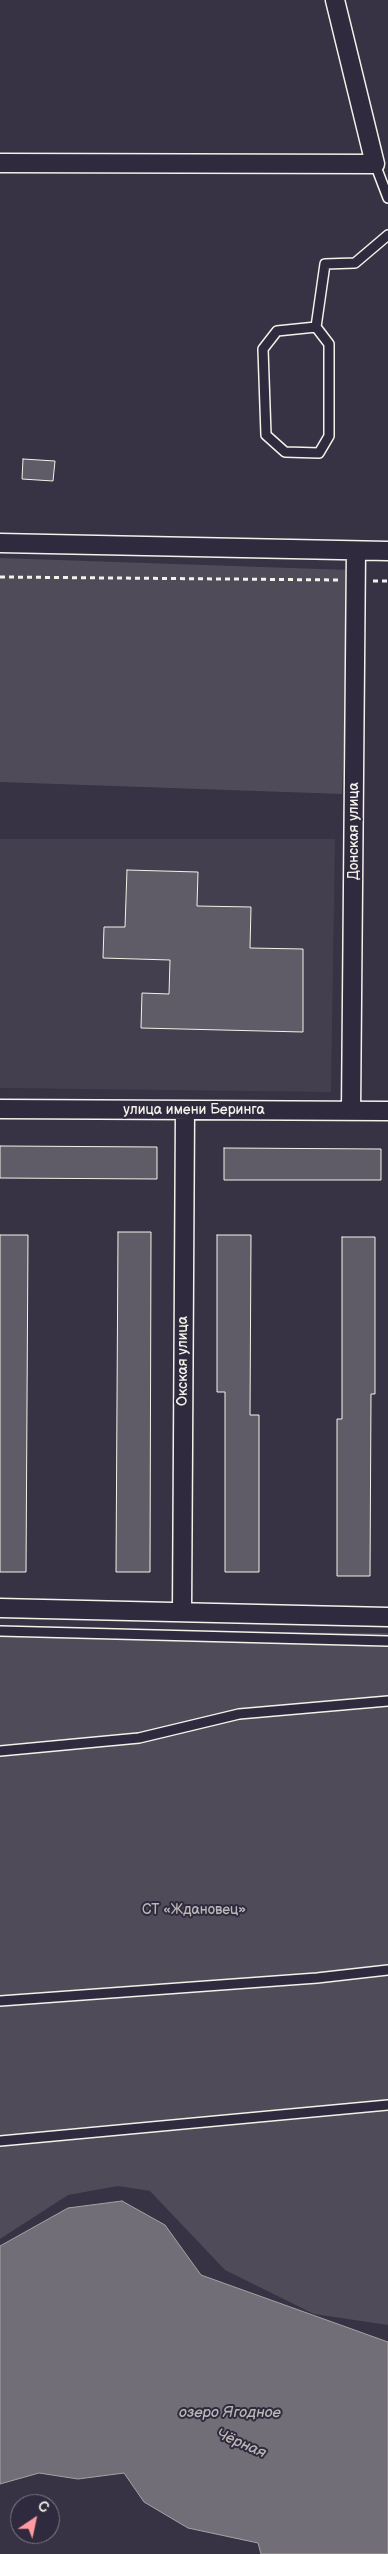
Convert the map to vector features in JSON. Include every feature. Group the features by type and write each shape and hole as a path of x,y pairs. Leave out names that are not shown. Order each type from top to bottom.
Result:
{"street":[{"path":"0,163 375,164 335,0"},
{"path":"0,543 388,551"},
{"name":"Донская улица","path":"351,1111 356,551"},
{"name":"улица имени Беринга","path":"0,1109 388,1111"},
{"name":"Окская улица","path":"182,1612 185,1110"},
{"path":"0,1608 388,1617"}],"lane":[{"path":"375,164 388,198"},
{"path":"316,326 277,331 264,349 266,435 284,452 319,453 329,436 329,344 316,326 325,264 355,263 388,235"},
{"path":"0,1631 388,1641"},
{"path":"0,1751 139,1738 239,1714 388,1701"},
{"path":"0,2001 288,1980 388,1970"},
{"path":"0,2141 388,2106"}],"path":[{"path":"0,577 388,581"}],"shaded area":[{"path":"0,839 335,839 331,1092 0,1088"}],"green space":[{"path":"0,558 350,570 342,794 0,782"},
{"name":"СТ «Ждановец»","path":"0,1631 388,1633 388,2325 314,2314 225,2270 150,2191 118,2186 68,2195 0,2239"}],"water":[{"name":"озеро Ягодное","path":"122,2201 165,2225 201,2275 388,2342 388,2554 261,2554 258,2543 188,2528 144,2502 124,2473 78,2479 39,2473 0,2484 0,2246 68,2208"}],"building":[{"path":"23,459 55,461 53,481 22,479"},
{"path":"127,870 198,872 197,906 251,907 250,948 303,949 303,1032 141,1028 142,993 169,994 170,960 103,958 104,927 125,927"},
{"path":"0,1146 157,1147 157,1179 0,1178"},
{"path":"224,1148 381,1149 381,1180 224,1180"},
{"path":"118,1232 151,1232 150,1572 116,1572"},
{"path":"0,1235 28,1235 26,1572 0,1572"},
{"path":"217,1235 251,1235 250,1415 259,1415 259,1572 225,1572 225,1392 217,1392"},
{"path":"342,1237 375,1237 375,1394 371,1394 370,1576 337,1576 337,1419 342,1419"}],"water label":[{"name":"Чёрная","path":"241,2444"}]}
